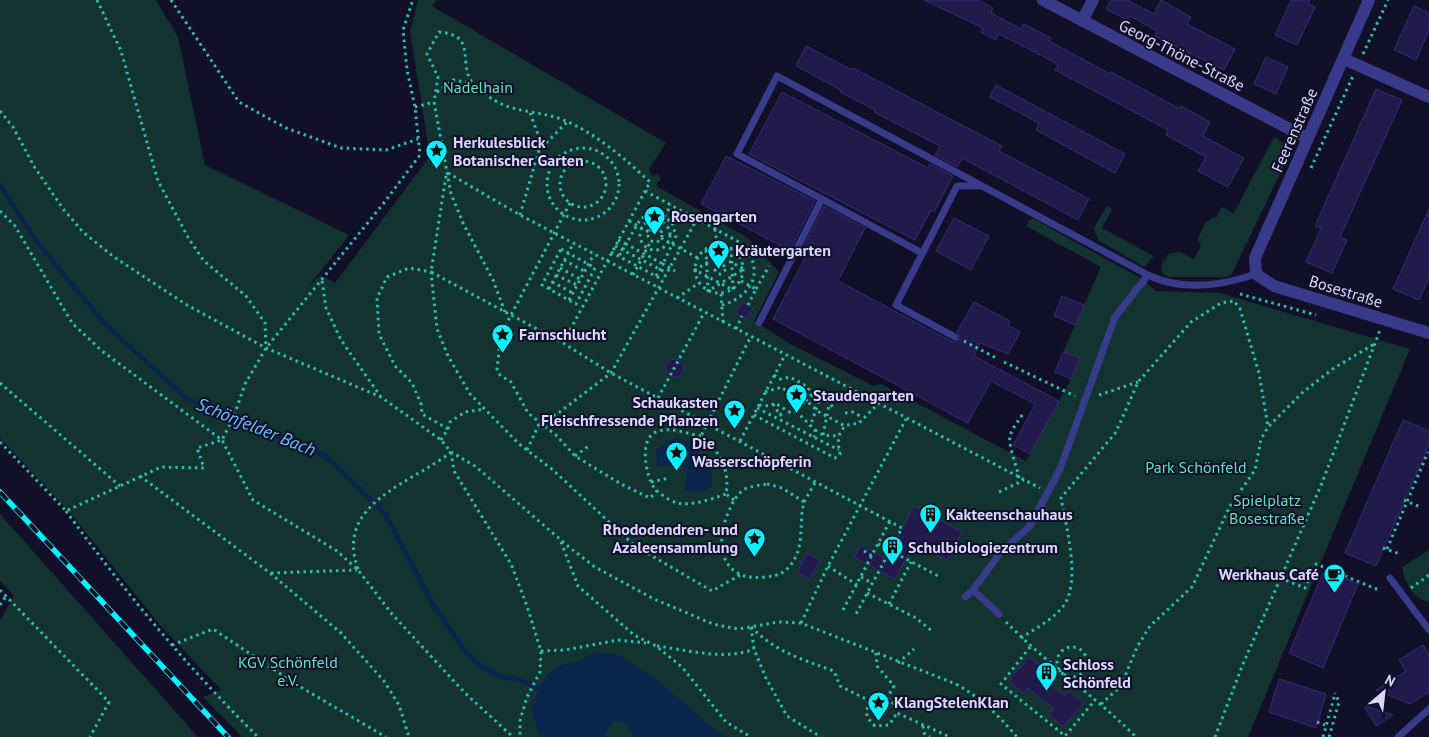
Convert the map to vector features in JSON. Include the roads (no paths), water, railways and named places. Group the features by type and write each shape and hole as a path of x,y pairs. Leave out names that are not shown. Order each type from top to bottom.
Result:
{"street":[{"name":"Georg-Thöne-Straße","path":"1043,0 1307,138"},
{"path":"1082,21 1093,0"},
{"name":"Feerenstraße","path":"1256,274 1255,258 1369,0"},
{"path":"1344,59 1429,97"},
{"name":"Bosestraße","path":"1256,274 1274,286 1429,333"}],"lane":[{"path":"922,253 737,154 777,76 1164,283 1182,285 1226,284 1256,274"},
{"path":"955,336 896,305 957,186 980,186"},
{"path":"758,323 822,199"},
{"path":"965,597 973,590 1001,552 1030,526 1060,469 1115,317 1148,275"},
{"path":"1390,578 1429,630"},
{"path":"973,590 998,614"},
{"path":"1398,737 1429,709"}],"water":[{"path":"675,438 684,440 692,445 707,462 712,480 710,487 704,491 684,490 687,475 683,466 669,464 657,467 656,449"},
{"path":"594,652 617,654 660,682 710,726 726,737 635,737 623,722 613,720 604,737 541,737 537,730 531,705 543,682 556,668 582,660"}],"waterway":[{"name":"Schönfelder Bach","path":"0,185 36,241 105,324 187,399 326,456 385,514 432,603 464,650 482,667 501,677 521,680 545,691"}],"railway":[{"path":"0,492 228,737"}],"place":[{"name":"Herkulesblick Botanischer Garten","path":"437,170"},
{"name":"Rosengarten","path":"655,235"},
{"name":"Kräutergarten","path":"719,269"},
{"name":"Farnschlucht","path":"503,353"},
{"name":"Staudengarten","path":"797,414"},
{"name":"Schaukasten Fleischfressende Pflanzen","path":"734,430"},
{"name":"Die Wasserschöpferin","path":"676,471"},
{"name":"Kakteenschauhaus","path":"930,533"},
{"name":"Rhododendren- und Azaleensammlung","path":"754,557"},
{"name":"Schulbiologiezentrum","path":"892,566"},
{"name":"Werkhaus Café","path":"1335,593"},
{"name":"Schloss Schönfeld","path":"1047,692"},
{"name":"KlangStelenKlan","path":"878,721"}],"park label":[{"name":"Nadelhain","path":"478,87"},
{"name":"Park Schönfeld","path":"1196,467"},
{"name":"Spielplatz Bosestraße","path":"1267,509"},
{"name":"KGV Schönfeld e.V.","path":"288,671"}]}
